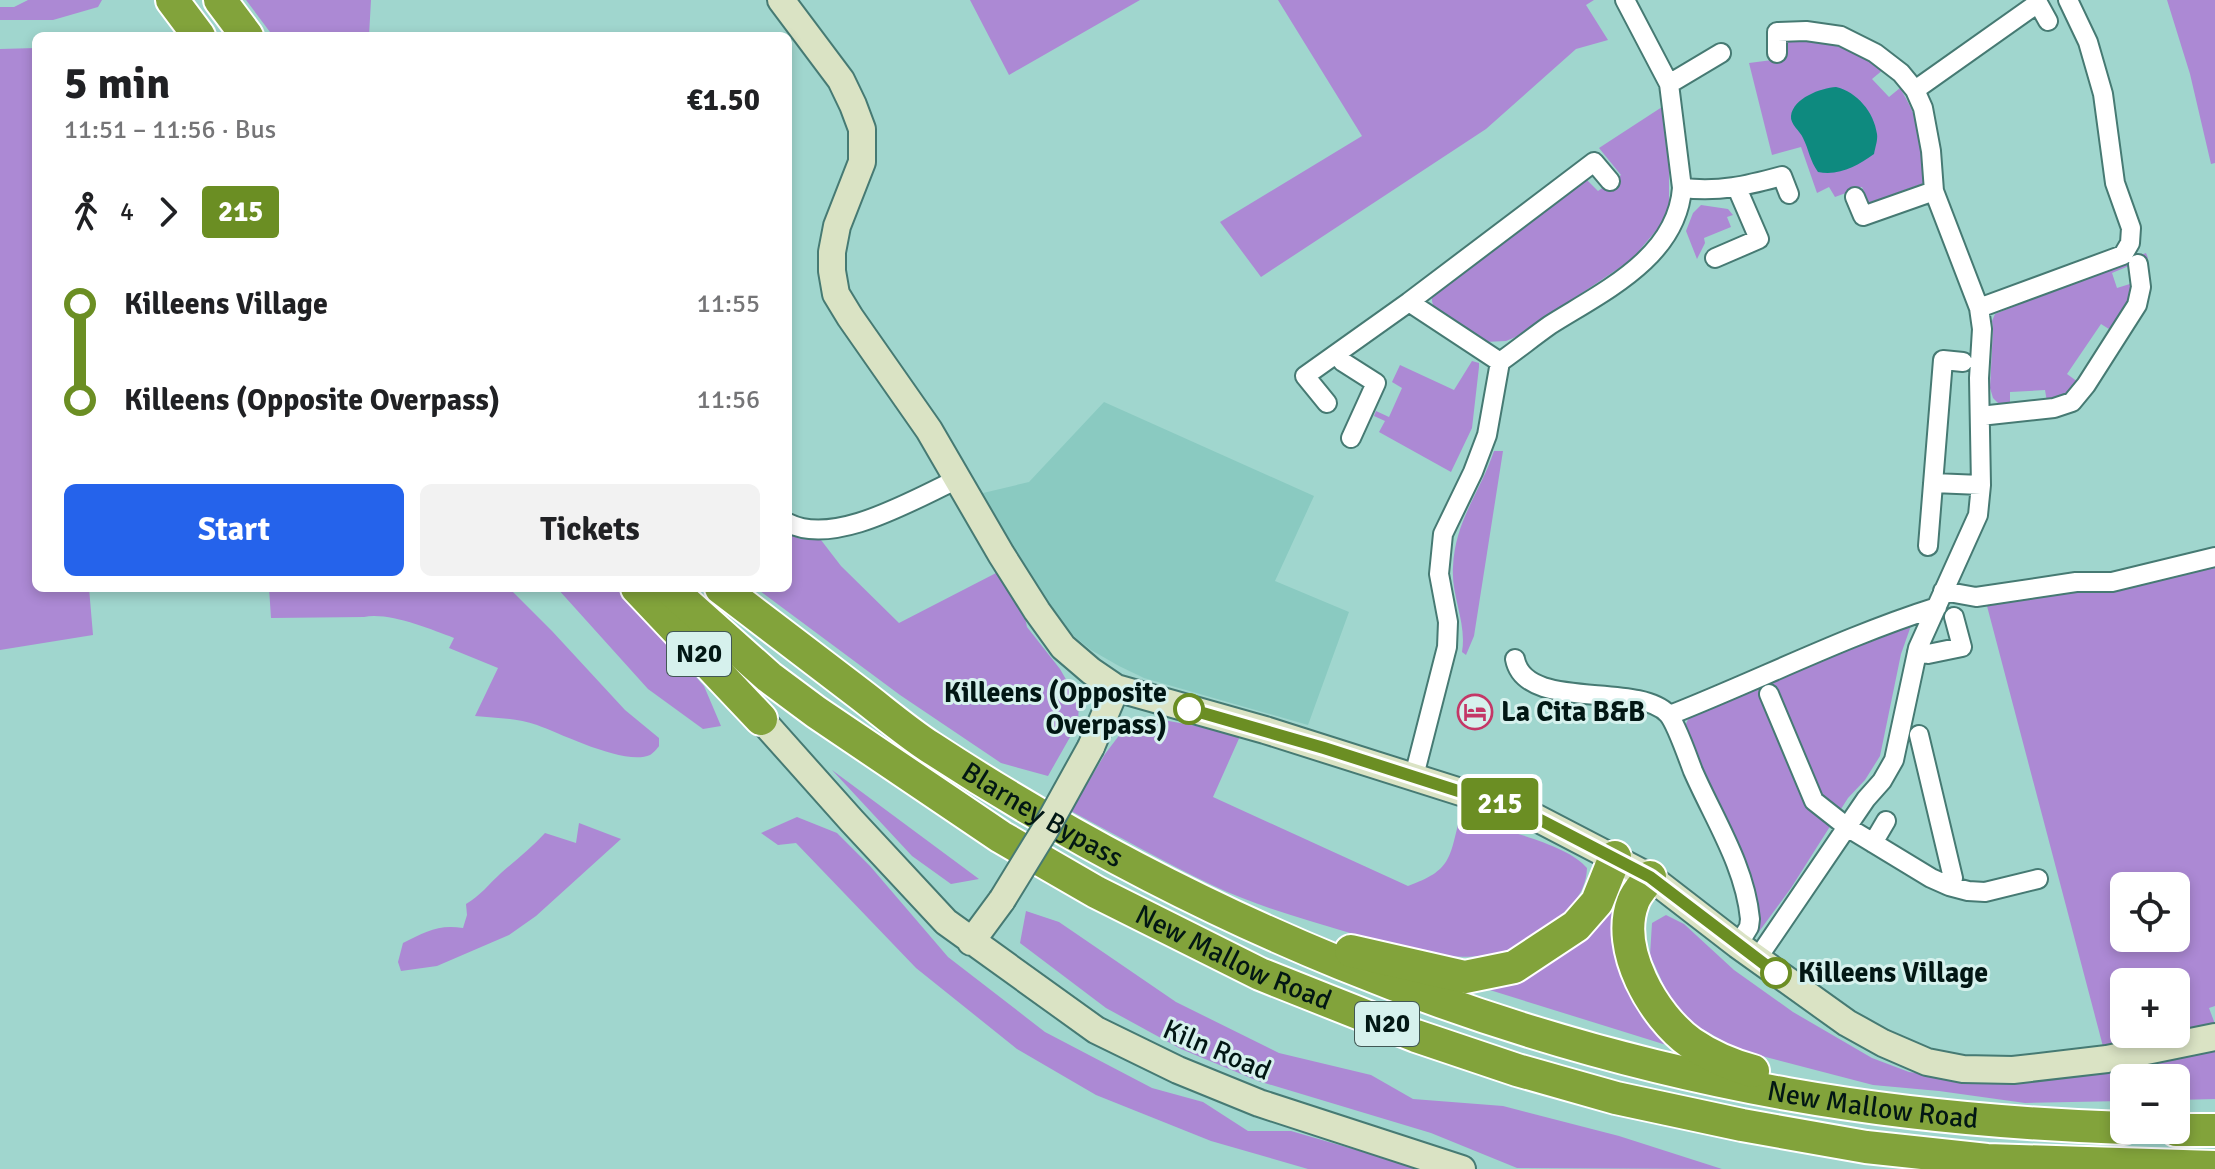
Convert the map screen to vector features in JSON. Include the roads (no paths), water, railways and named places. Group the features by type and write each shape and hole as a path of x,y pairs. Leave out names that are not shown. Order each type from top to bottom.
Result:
{"highway":[{"path":"172,0 196,32"},
{"path":"220,0 244,32"},
{"name":"N20","path":"641,592 761,719"},
{"name":"New Mallow Road","path":"673,592 792,695 1001,837 1096,892 1260,974 1416,1036 1517,1070 1616,1098 1866,1147 1987,1160 2215,1167"},
{"name":"Blarney Bypass","path":"726,592 926,744 1092,845 1262,931"},
{"name":"N20","path":"1262,931 1465,977 1514,967 1576,926 1597,902 1615,857"},
{"name":"N20","path":"1650,877 1634,898 1630,913 1628,928 1633,958 1639,976 1657,1007 1690,1043 1715,1057 1765,1075 1939,1116"},
{"name":"New Mallow Road","path":"1262,931 1372,977 1477,1015 1634,1061 1789,1094 1939,1116 2110,1127"},
{"path":"2190,1130 2215,1130"}],"street":[{"path":"781,0 841,80 862,129 862,162 837,226 832,252 836,294 929,430 1001,554 1063,647 1091,671 1116,688 1265,730 1527,813 1650,877 1847,1023 1927,1062 1945,1067 2013,1070 2075,1064 2215,1037"},
{"path":"1414,776 1447,647 1448,622 1439,574 1443,534 1487,435 1500,362 1644,262 1667,235 1681,203 1682,188 1669,84 1625,0"},
{"path":"1979,308 2123,255 2130,243 2131,228 2115,183 2103,94 2088,42 2068,0"},
{"path":"1915,90 2038,3 2048,21"},
{"path":"1748,952 1882,781 1894,760 1917,652 1978,515 1981,485 1979,378 1982,329 1979,308 1934,191 1923,108 1915,90 1901,73 1875,53 1841,36 1806,31 1777,32 1777,53"},
{"path":"1669,84 1721,53"},
{"path":"1327,403 1305,376 1409,302 1594,162 1610,181"},
{"path":"1682,188 1709,191 1737,188 1782,176 1789,194"},
{"path":"1715,258 1759,239 1737,188"},
{"path":"1855,197 1863,216 1934,191"},
{"path":"1980,416 2054,408 2072,402 2137,305 2141,287 2138,264"},
{"path":"1409,302 1500,362"},
{"path":"1336,354 1376,383 1351,438"},
{"path":"1928,546 1943,360 1963,362"},
{"path":"792,525 799,529 834,529 866,521 958,479"},
{"path":"1933,483 1981,485"},
{"path":"1670,715 1940,599 1976,597 2076,582 2112,582 2215,557"},
{"path":"1917,652 1928,654 1962,647 1954,617"},
{"path":"1515,659 1520,673 1539,686 1649,702 1670,715 1740,870 1750,919 1748,952"},
{"path":"971,942 1002,900 1045,830 1091,747 1116,688"},
{"path":"1769,694 1814,801 1847,827 1949,886 1985,892 2038,879"},
{"name":"Kiln Road","path":"761,719 946,922 1096,1030 1178,1070 1259,1103 1462,1169"},
{"path":"1919,735 1953,878 1949,886"},
{"path":"1873,843 1886,821"}],"place":[{"name":"Killeens (Opposite Overpass)","path":"1189,709"},
{"name":"La Cita B&B","path":"1475,712"},
{"name":"Killeens Village","path":"1776,973"}]}
